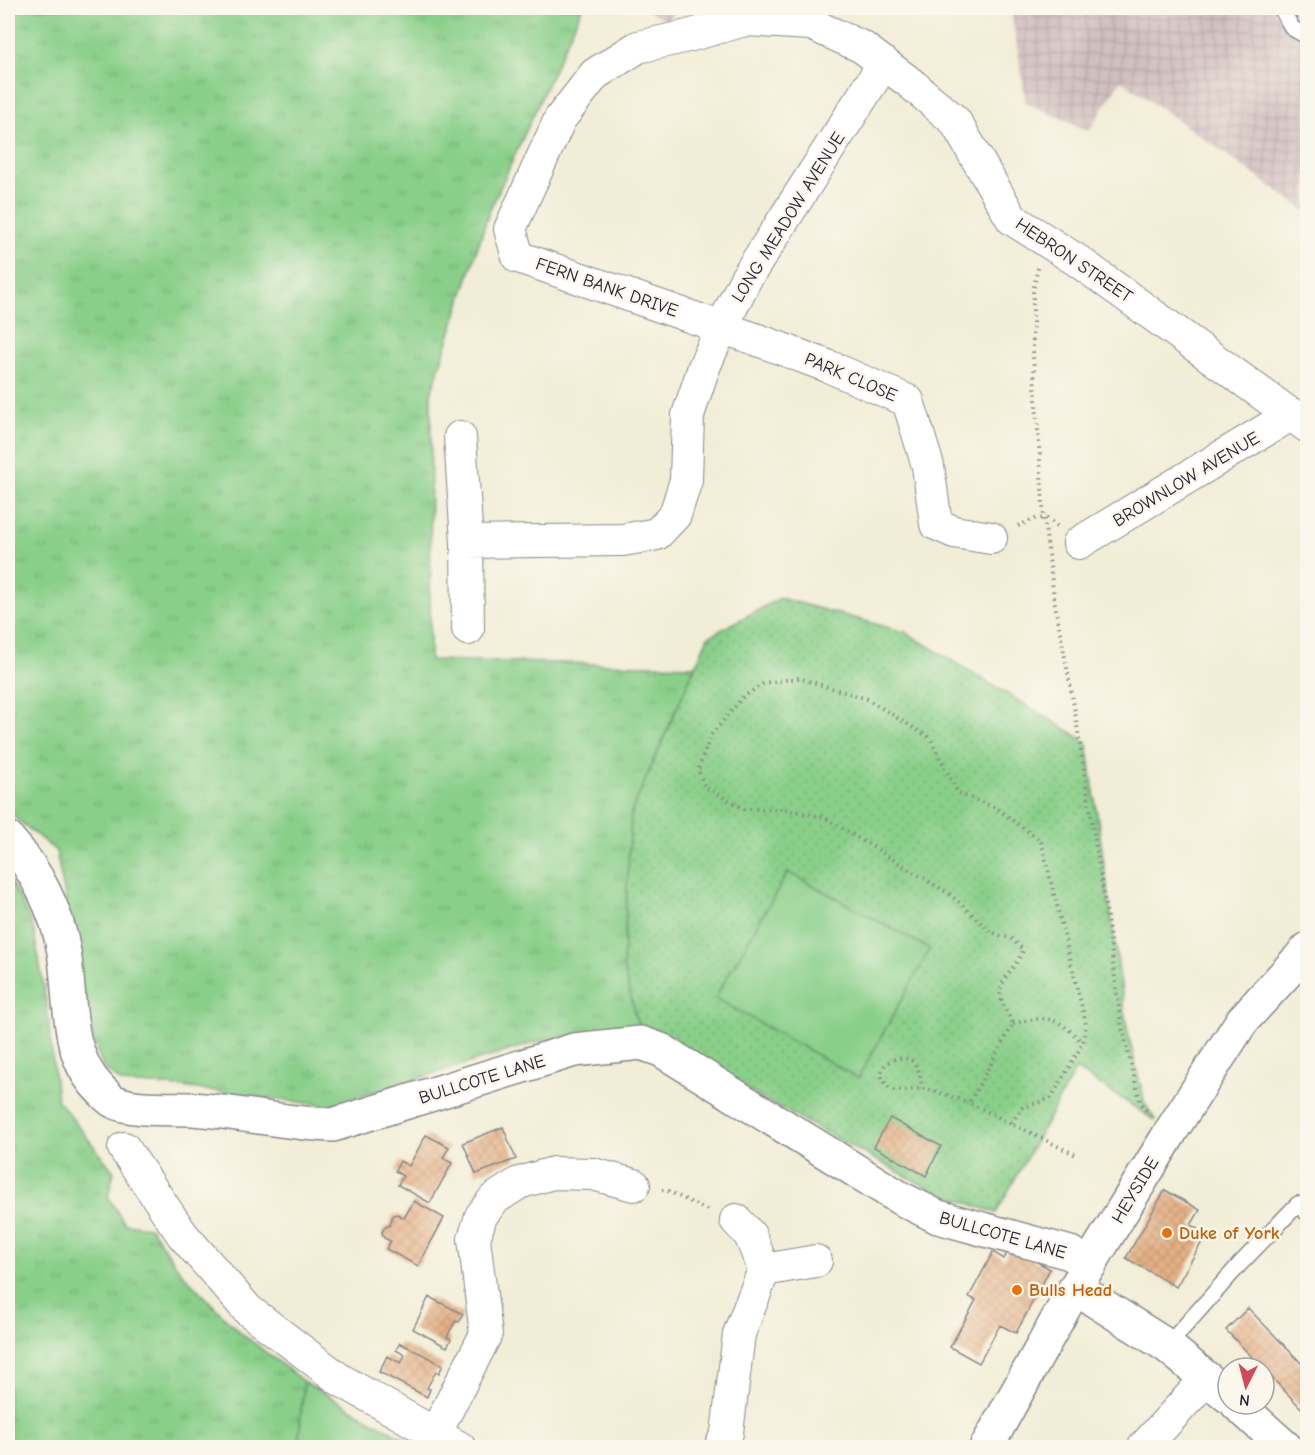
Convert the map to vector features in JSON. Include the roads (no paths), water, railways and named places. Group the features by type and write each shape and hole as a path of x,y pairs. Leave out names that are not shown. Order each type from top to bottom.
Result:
{"street":[{"name":"HEBRON STREET","path":"510,229 560,119 595,74 638,47 745,20 811,24 862,47 955,121 1012,219 1078,261 1300,420"},
{"name":"LONG MEADOW AVENUE","path":"467,542 623,540 657,534 675,515 686,480 688,414 704,367 722,327 746,280 884,63"},
{"name":"FERN BANK DRIVE","path":"510,229 518,257 722,327"},
{"name":"PARK CLOSE","path":"722,327 830,367 908,401 928,466 936,524 954,532 991,538"},
{"name":"BROWNLOW AVENUE","path":"1079,543 1300,420"},
{"path":"460,437 467,542 468,630"},
{"name":"BULLCOTE LANE","path":"8,839 34,873 53,913 64,952 68,1007 75,1044 82,1062 88,1076 114,1102 154,1109 192,1109 237,1114 302,1125 333,1125 574,1050 641,1043 661,1050 900,1198 938,1217 1070,1253 1082,1277 1216,1385"},
{"name":"HEYSIDE","path":"986,1448 1082,1277 1173,1128 1242,1022 1308,949"},
{"path":"124,1148 182,1234 248,1310 339,1378 448,1441 486,1334 474,1239 481,1216 494,1199 519,1183 553,1173 593,1174 634,1185"},
{"path":"720,1448 727,1433 739,1334 764,1270 750,1235 736,1220"},
{"path":"764,1270 816,1261"},
{"path":"1143,1448 1216,1389"},
{"path":"1251,1416 1287,1448"}],"lane":[{"path":"1281,8 1292,28 1308,36"},
{"path":"1167,1346 1240,1264 1298,1204 1308,1214"}],"place":[{"name":"Duke of York","path":"1167,1233"},
{"name":"Bulls Head","path":"1017,1290"}]}
